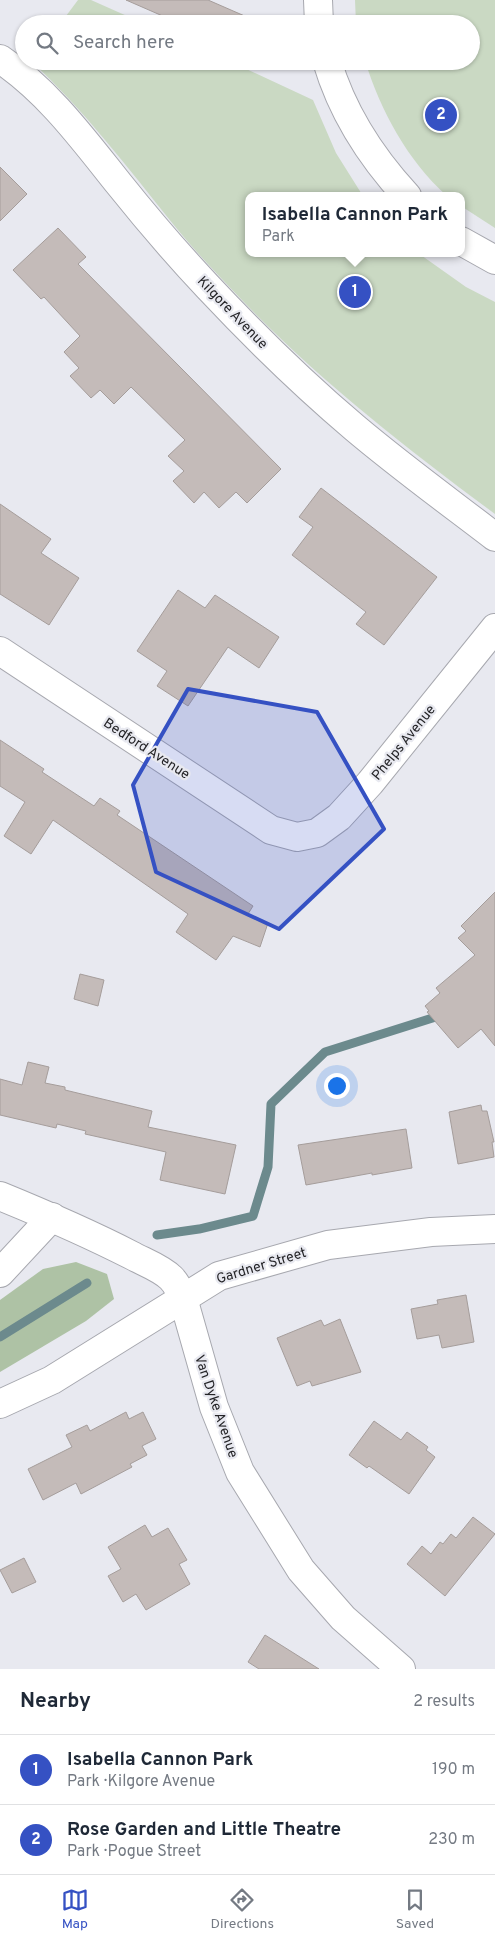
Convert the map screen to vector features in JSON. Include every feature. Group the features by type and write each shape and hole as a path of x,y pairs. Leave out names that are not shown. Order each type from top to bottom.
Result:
{"street":[{"path":"318,0 319,15"},
{"name":"Kilgore Avenue","path":"1,63 42,92 87,144 144,216 256,337 354,427 404,468 495,537"},
{"path":"330,70 344,107 368,148 404,192"},
{"path":"465,244 495,260"},
{"name":"Phelps Avenue","path":"296,837 317,833 339,817 370,783 495,628"},
{"name":"Bedford Avenue","path":"0,651 272,830 296,837"},
{"name":"Van Dyke Avenue","path":"0,1196 52,1217 162,1271 172,1278 183,1298 214,1407 240,1472 301,1570 343,1618 401,1669"},
{"path":"0,1273 52,1217"},
{"name":"Gardner Street","path":"0,1404 52,1380 219,1276 328,1245 430,1232 495,1229"}],"highlighted area":[{"path":"188,689 317,712 384,829 279,929 156,872 133,785"}],"green space":[{"path":"78,0 91,0 125,15 67,15"},
{"path":"355,0 495,0 495,228 465,209 465,192 443,192 420,167 387,116 368,70 480,70 480,15 356,15"},
{"path":"40,70 248,70 313,100 336,153 360,192 245,192 245,257 424,257 466,287 495,302 495,514 362,411 268,327 197,252 87,119"},
{"path":"76,1262 107,1274 114,1299 86,1321 0,1372 0,1300 43,1269"}],"building":[{"path":"126,0 208,0 242,15 160,15"},
{"path":"0,167 27,194 0,221"},
{"path":"58,228 86,257 78,264 281,469 247,503 236,492 219,508 204,492 194,503 173,481 184,471 168,456 185,440 131,387 114,404 100,390 91,398 70,376 79,368 64,352 80,336 44,297 41,299 13,270"},
{"path":"321,488 437,577 384,645 356,624 366,612 292,555 313,527 299,517"},
{"path":"0,504 51,539 41,553 79,578 49,625 0,594"},
{"path":"178,590 205,608 215,595 279,637 259,668 228,647 188,706 157,686 167,671 137,651"},
{"path":"0,740 44,769 42,772 94,806 100,798 120,811 117,815 253,906 248,914 268,923 260,947 233,936 216,960 176,932 188,914 53,820 31,854 4,836 25,802 0,786"},
{"path":"495,892 495,1046 481,1029 458,1048 427,1012 429,1011 425,1006 440,993 436,988 475,955 458,938 466,931 461,926"},
{"path":"80,974 104,980 98,1006 74,999"},
{"path":"28,1062 49,1067 45,1083 65,1087 65,1090 152,1111 148,1127 236,1145 225,1194 160,1180 166,1152 85,1134 86,1131 57,1124 56,1128 0,1115 0,1079 22,1085"},
{"path":"481,1105 482,1111 487,1111 494,1142 492,1142 494,1157 458,1164 449,1112"},
{"path":"406,1129 412,1168 306,1185 298,1145"},
{"path":"466,1295 474,1342 442,1348 439,1335 417,1339 411,1309 438,1304 437,1300"},
{"path":"340,1319 361,1372 312,1386 310,1381 297,1386 277,1338 321,1320 324,1326"},
{"path":"126,1412 129,1419 143,1412 156,1439 142,1446 147,1455 130,1464 132,1467 81,1494 76,1483 43,1500 28,1469 72,1447 66,1435 87,1425 90,1431"},
{"path":"374,1421 401,1440 407,1432 428,1447 426,1450 435,1457 409,1494 369,1466 367,1468 349,1455"},
{"path":"473,1517 495,1534 445,1596 407,1564 422,1546 431,1554 440,1542 443,1544 451,1534 456,1538"},
{"path":"145,1525 152,1537 168,1528 187,1560 179,1564 190,1584 146,1610 136,1594 123,1602 108,1576 121,1569 108,1547"},
{"path":"24,1558 36,1582 12,1593 0,1570"},
{"path":"265,1635 319,1669 259,1669 248,1662"}],"waterway":[{"path":"157,1235 199,1229 253,1216 268,1167 271,1104 325,1052 442,1015"},
{"path":"0,1337 87,1283"}],"place":[{"name":"Rose Garden and Little Theatre","path":"441,115"},
{"name":"Isabella Cannon Park","path":"355,292"}]}
